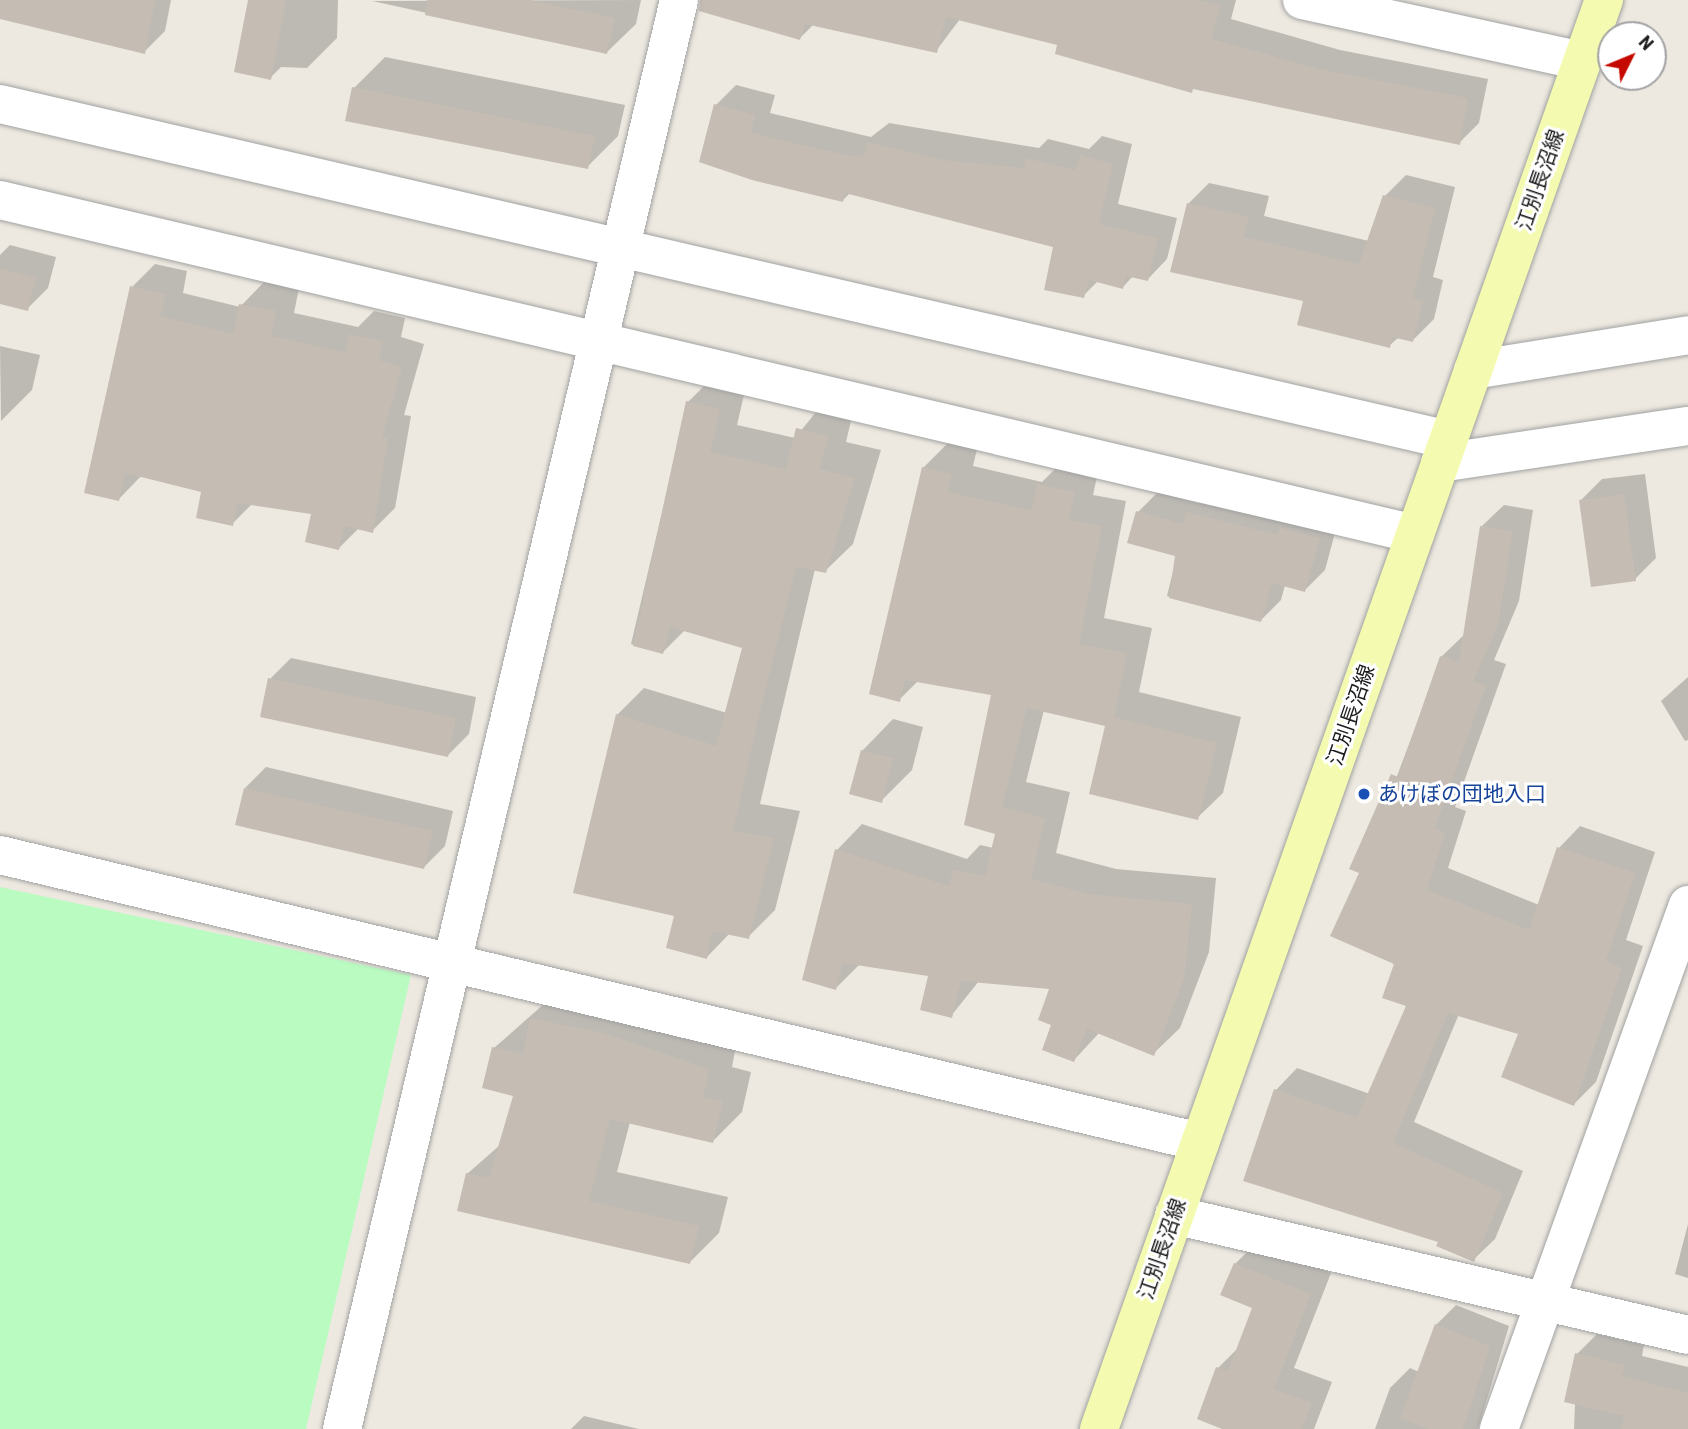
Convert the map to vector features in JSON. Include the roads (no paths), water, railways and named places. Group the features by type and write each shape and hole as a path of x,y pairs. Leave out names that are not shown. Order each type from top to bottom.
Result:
{"main road":[{"name":"江別長沼線","path":"1098,1429 1604,0"}],"street":[{"path":"342,1429 456,965 679,0"},
{"path":"1303,0 1582,61"},
{"path":"0,104 623,248 1444,452 1688,426"},
{"path":"0,200 1415,534"},
{"path":"1473,370 1688,335"},
{"path":"0,855 1200,1142"},
{"path":"1499,1429 1688,905"},
{"path":"1174,1215 1688,1335"}],"place":[{"name":"あけぼの団地入口","path":"1364,794"}]}
